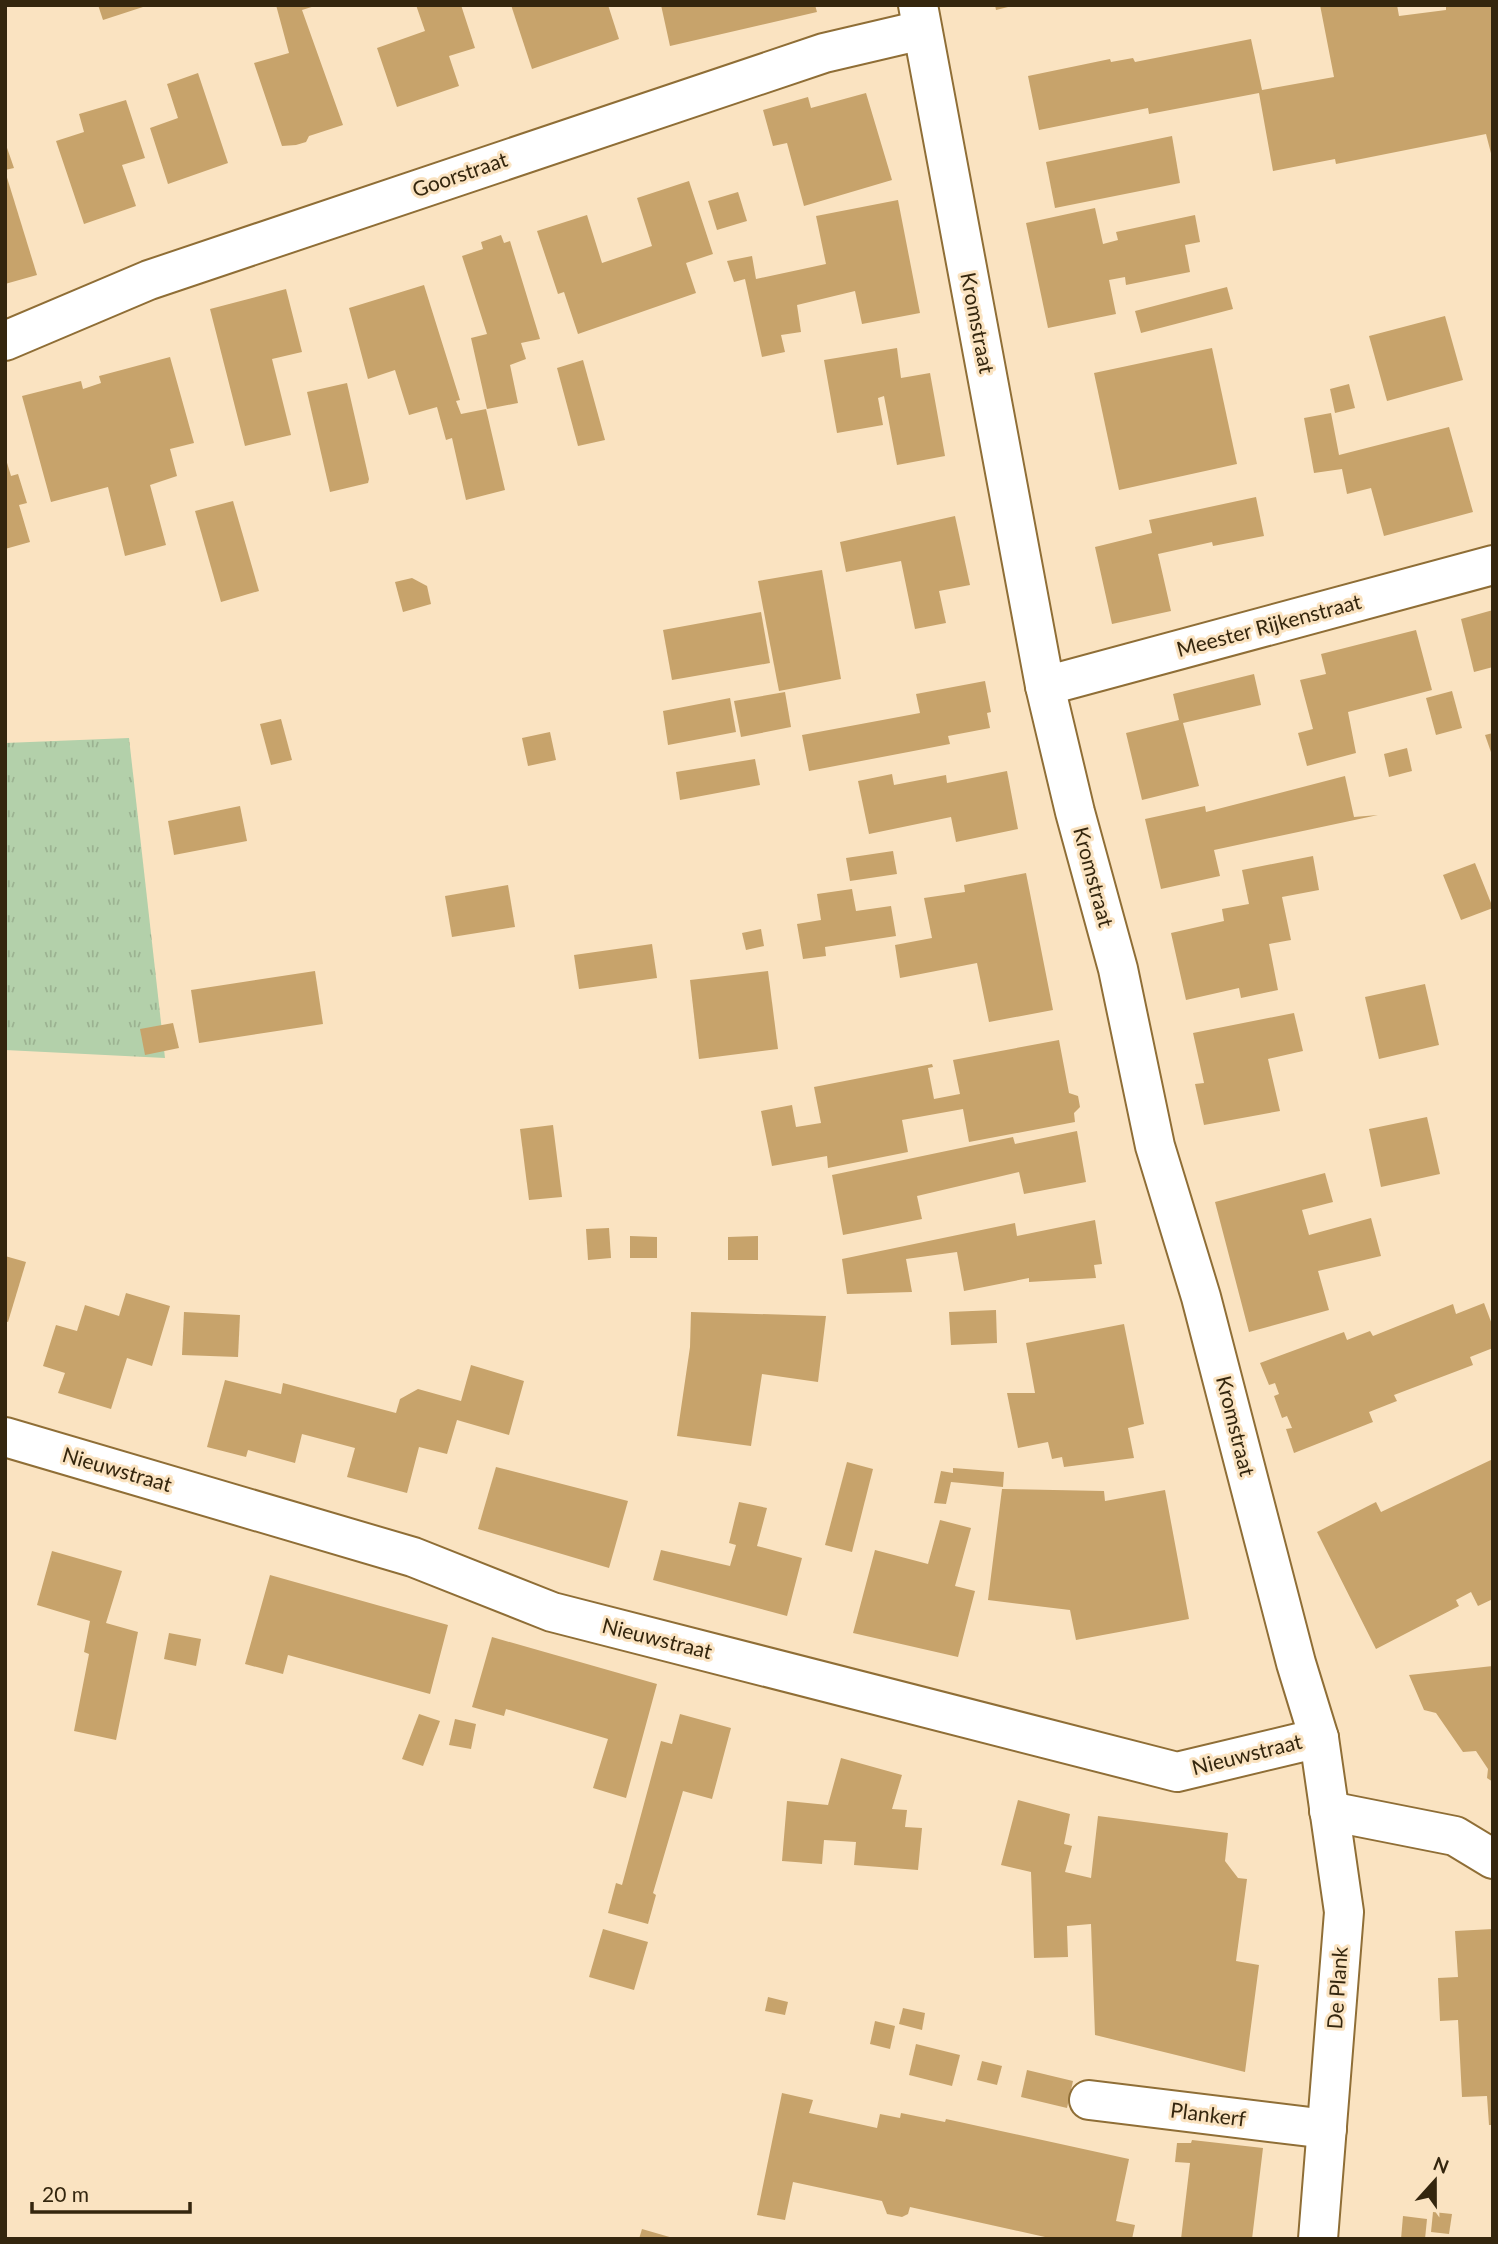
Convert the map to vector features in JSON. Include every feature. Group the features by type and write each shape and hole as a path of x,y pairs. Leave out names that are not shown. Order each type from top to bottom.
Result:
{"street":[{"name":"Goorstraat","path":"5,341 149,279 824,53 920,17"},
{"name":"Kromstraat","path":"920,17 1045,687 1074,811 1118,969 1155,1146 1201,1297 1296,1663 1319,1738"},
{"name":"Meester Rijkenstraat","path":"1045,687 1493,565"},
{"name":"Nieuwstraat","path":"5,1437 413,1557 552,1612 1177,1772 1319,1738"},
{"name":"De Plank","path":"1318,2239 1344,1912 1319,1738"},
{"path":"1329,1811 1455,1836 1493,1859"},
{"name":"Plankerf","path":"1089,2101 1327,2129"}],"green space":[{"path":"129,738 165,1058 5,1050 5,743"}],"building":[{"path":"98,5 146,5 146,6 103,20"},
{"path":"276,5 318,5 302,10 343,125 309,136 306,142 296,145 282,146 254,63 289,53"},
{"path":"416,5 461,5 475,48 449,56 459,86 397,107 377,48 425,31"},
{"path":"511,5 608,5 619,39 532,69"},
{"path":"661,5 815,5 817,12 670,46"},
{"path":"995,5 1012,5 1012,6 996,10"},
{"path":"1320,5 1397,5 1399,16 1446,10 1446,5 1493,5 1493,161 1486,134 1336,164 1335,159 1273,171 1259,93 1149,114 1148,108 1039,130 1028,76 1110,59 1111,62 1133,58 1135,62 1251,39 1262,90 1334,77"},
{"path":"198,73 228,163 168,184 150,128 178,118 167,84"},
{"path":"866,93 892,180 804,206 787,143 773,146 763,110 808,97 811,108"},
{"path":"126,100 145,158 122,165 136,206 84,224 56,141 84,132 79,114"},
{"path":"1172,136 1180,183 1055,208 1046,162"},
{"path":"5,142 14,168 5,170"},
{"path":"5,171 37,275 5,284"},
{"path":"689,181 713,254 686,263 696,293 578,334 564,292 558,294 537,231 587,215 602,263 652,246 637,198"},
{"path":"738,192 747,221 717,230 708,201"},
{"path":"898,200 920,313 862,324 855,291 797,305 801,332 781,335 785,352 762,357 745,279 734,282 727,261 752,256 756,279 826,264 816,216"},
{"path":"1095,208 1103,244 1118,240 1116,232 1195,215 1200,242 1185,245 1190,272 1126,285 1125,277 1109,280 1116,314 1048,328 1026,223"},
{"path":"501,235 504,243 510,241 540,339 521,343 526,359 510,365 518,403 487,409 471,338 487,334 462,256 483,249 481,242"},
{"path":"424,285 460,400 456,401 461,414 486,409 505,490 466,500 452,438 446,440 437,407 409,415 395,370 368,379 349,308"},
{"path":"1227,287 1233,309 1141,333 1135,311"},
{"path":"286,289 302,352 272,359 291,435 245,446 210,309"},
{"path":"1445,316 1463,380 1387,401 1369,336"},
{"path":"897,348 901,378 930,373 945,456 897,465 884,396 878,398 883,425 837,433 824,360"},
{"path":"1212,348 1237,464 1119,490 1094,373"},
{"path":"170,357 194,443 170,449 177,476 150,485 166,545 125,556 108,487 51,502 22,396 81,381 83,389 101,383 99,376"},
{"path":"583,360 605,440 578,446 557,368"},
{"path":"347,383 369,479 368,483 330,492 307,392"},
{"path":"1349,384 1355,408 1335,413 1330,389"},
{"path":"1331,413 1339,455 1449,427 1473,512 1384,536 1371,488 1347,494 1342,469 1314,473 1304,418"},
{"path":"5,456 11,476 18,474 27,503 19,505 30,542 5,549"},
{"path":"1256,497 1264,536 1213,546 1212,542 1158,554 1171,611 1112,624 1095,547 1152,533 1149,520"},
{"path":"233,501 259,591 221,602 195,511"},
{"path":"955,516 970,585 939,591 946,623 915,629 901,561 846,572 840,542"},
{"path":"822,570 841,679 779,691 758,581"},
{"path":"412,578 427,586 431,604 403,612 395,582"},
{"path":"1493,610 1493,667 1474,672 1461,619"},
{"path":"761,612 770,663 672,680 663,630"},
{"path":"1416,630 1432,690 1348,712 1356,753 1307,766 1298,733 1313,729 1300,680 1326,674 1321,654"},
{"path":"1254,674 1261,705 1183,723 1199,786 1142,800 1126,733 1179,720 1173,694"},
{"path":"985,681 991,712 987,713 990,728 948,736 950,744 809,771 802,735 920,713 916,694"},
{"path":"1452,691 1462,728 1436,735 1426,698"},
{"path":"785,692 791,727 741,737 734,701"},
{"path":"730,698 736,732 668,745 663,711"},
{"path":"281,719 292,760 271,765 260,724"},
{"path":"550,732 556,760 528,766 522,738"},
{"path":"1493,733 1493,755 1492,755 1485,735"},
{"path":"1407,748 1412,771 1389,777 1384,754"},
{"path":"755,759 760,785 680,800 676,772"},
{"path":"1007,771 1018,829 956,842 951,817 869,834 858,781 892,774 894,785 946,775 947,783"},
{"path":"1345,776 1354,817 1378,815 1214,850 1220,876 1161,889 1145,819 1205,806 1206,812"},
{"path":"240,806 247,841 174,855 168,821"},
{"path":"893,851 897,874 850,881 846,858"},
{"path":"1313,856 1319,890 1282,897 1291,940 1269,944 1278,990 1241,998 1239,988 1186,1000 1171,933 1224,921 1222,909 1249,904 1242,870"},
{"path":"1475,863 1493,908 1461,920 1443,875"},
{"path":"1026,873 1053,1010 989,1022 977,963 900,978 895,945 932,938 924,898 965,892 964,885"},
{"path":"508,885 515,927 452,937 445,896"},
{"path":"852,889 856,911 891,906 896,936 825,947 826,956 803,959 797,924 821,920 817,894"},
{"path":"761,929 764,946 746,950 742,933"},
{"path":"652,944 657,978 579,989 574,955"},
{"path":"315,971 323,1024 199,1043 191,990"},
{"path":"768,971 778,1049 699,1059 690,980"},
{"path":"1425,984 1439,1045 1379,1059 1365,997"},
{"path":"1294,1013 1303,1051 1268,1059 1280,1111 1204,1125 1195,1084 1204,1083 1193,1033"},
{"path":"173,1023 179,1048 145,1055 140,1029"},
{"path":"1059,1040 1069,1093 1078,1096 1080,1107 1074,1113 1075,1122 969,1142 963,1109 902,1120 908,1152 828,1168 827,1156 772,1166 761,1111 792,1105 796,1127 821,1123 814,1087 932,1064 933,1067 928,1068 934,1099 960,1094 953,1060"},
{"path":"1427,1117 1440,1174 1381,1187 1369,1129"},
{"path":"553,1125 562,1197 529,1200 520,1129"},
{"path":"1077,1131 1086,1182 1024,1194 1019,1172 917,1196 922,1219 843,1235 832,1175 1013,1137 1015,1144"},
{"path":"1325,1173 1333,1202 1302,1210 1309,1235 1371,1218 1381,1256 1318,1271 1329,1310 1249,1332 1215,1202"},
{"path":"1095,1220 1102,1264 1094,1265 1096,1278 1029,1282 1029,1278 964,1291 957,1252 906,1259 912,1292 847,1294 842,1259 1015,1223 1017,1236"},
{"path":"609,1228 611,1258 588,1260 586,1229"},
{"path":"630,1236 657,1237 657,1258 630,1258"},
{"path":"758,1236 758,1260 728,1260 728,1237"},
{"path":"5,1256 26,1262 8,1322 5,1321"},
{"path":"126,1293 170,1306 152,1366 127,1358 111,1409 58,1393 65,1373 43,1366 56,1325 77,1331 85,1305 119,1316"},
{"path":"1484,1303 1493,1327 1493,1348 1470,1357 1473,1365 1394,1395 1397,1401 1369,1412 1373,1422 1294,1453 1286,1429 1292,1428 1287,1416 1282,1418 1274,1396 1279,1394 1275,1383 1269,1385 1260,1363 1344,1332 1347,1340 1370,1331 1373,1336 1453,1304 1456,1314"},
{"path":"996,1310 997,1343 951,1345 949,1312"},
{"path":"184,1312 240,1315 238,1357 182,1355"},
{"path":"691,1312 826,1316 818,1382 762,1374 751,1446 677,1436 690,1347"},
{"path":"1124,1324 1144,1424 1128,1428 1134,1458 1064,1467 1062,1457 1052,1459 1048,1442 1018,1448 1007,1393 1035,1393 1026,1343"},
{"path":"471,1365 524,1381 509,1435 457,1420 447,1454 419,1447 407,1493 347,1477 355,1448 302,1434 295,1463 248,1450 246,1457 207,1447 225,1380 281,1394 283,1383 396,1413 400,1399 418,1389 461,1401"},
{"path":"1493,1459 1493,1599 1478,1606 1471,1592 1456,1600 1459,1606 1376,1649 1317,1532 1376,1502 1381,1512"},
{"path":"847,1462 873,1469 852,1552 825,1545"},
{"path":"496,1467 628,1501 609,1568 478,1529"},
{"path":"953,1468 1004,1472 1003,1487 951,1482 946,1504 934,1503 941,1471 953,1473"},
{"path":"1002,1489 1104,1491 1105,1501 1165,1490 1189,1619 1076,1640 1070,1610 988,1600"},
{"path":"739,1502 767,1508 757,1546 802,1558 787,1616 653,1580 661,1550 730,1566 736,1545 729,1543"},
{"path":"940,1520 971,1528 955,1586 975,1591 958,1657 853,1633 875,1550 928,1564"},
{"path":"52,1551 122,1571 106,1623 138,1632 116,1740 74,1731 89,1654 84,1652 90,1621 37,1605"},
{"path":"270,1575 448,1625 430,1694 288,1655 283,1674 245,1664"},
{"path":"169,1633 201,1639 196,1666 164,1659"},
{"path":"492,1637 657,1684 626,1798 593,1788 608,1739 506,1709 504,1716 472,1707"},
{"path":"1493,1666 1493,1782 1487,1778 1488,1769 1476,1751 1463,1752 1436,1713 1424,1710 1409,1675"},
{"path":"419,1714 440,1721 423,1766 402,1759"},
{"path":"680,1714 731,1728 712,1799 683,1791 653,1893 656,1895 648,1924 608,1913 616,1883 622,1885 661,1741 672,1744"},
{"path":"455,1719 476,1724 471,1749 449,1745"},
{"path":"841,1758 902,1775 892,1809 907,1810 905,1827 922,1828 918,1870 854,1865 856,1842 824,1840 822,1864 782,1861 787,1801 828,1805"},
{"path":"1018,1800 1070,1814 1064,1844 1072,1846 1065,1872 1091,1878 1098,1816 1228,1833 1225,1861 1238,1878 1247,1879 1236,1961 1259,1965 1245,2072 1095,2035 1091,1924 1067,1926 1068,1957 1034,1958 1031,1872 1001,1865"},
{"path":"603,1929 648,1942 634,1990 589,1977"},
{"path":"1493,1929 1493,2125 1489,2125 1487,2096 1462,2097 1458,2020 1440,2021 1438,1978 1458,1977 1455,1931"},
{"path":"768,1997 788,2002 785,2015 765,2011"},
{"path":"903,2008 925,2013 922,2030 899,2024"},
{"path":"875,2021 895,2026 890,2049 870,2044"},
{"path":"916,2044 960,2055 952,2086 909,2075"},
{"path":"982,2061 1002,2066 997,2085 977,2080"},
{"path":"1027,2070 1073,2081 1067,2108 1021,2097"},
{"path":"782,2093 813,2100 809,2113 877,2128 880,2114 900,2118 901,2113 945,2122 946,2119 1129,2159 1116,2221 1135,2225 1132,2239 1054,2239 910,2207 908,2214 902,2217 887,2214 882,2201 793,2182 785,2220 757,2215"},
{"path":"1192,2140 1263,2148 1252,2239 1181,2239 1190,2163 1175,2162 1177,2143 1191,2143"},
{"path":"1433,2212 1452,2214 1449,2234 1431,2232"},
{"path":"1403,2216 1427,2219 1425,2239 1401,2239"},
{"path":"642,2229 673,2238 639,2239"}]}
